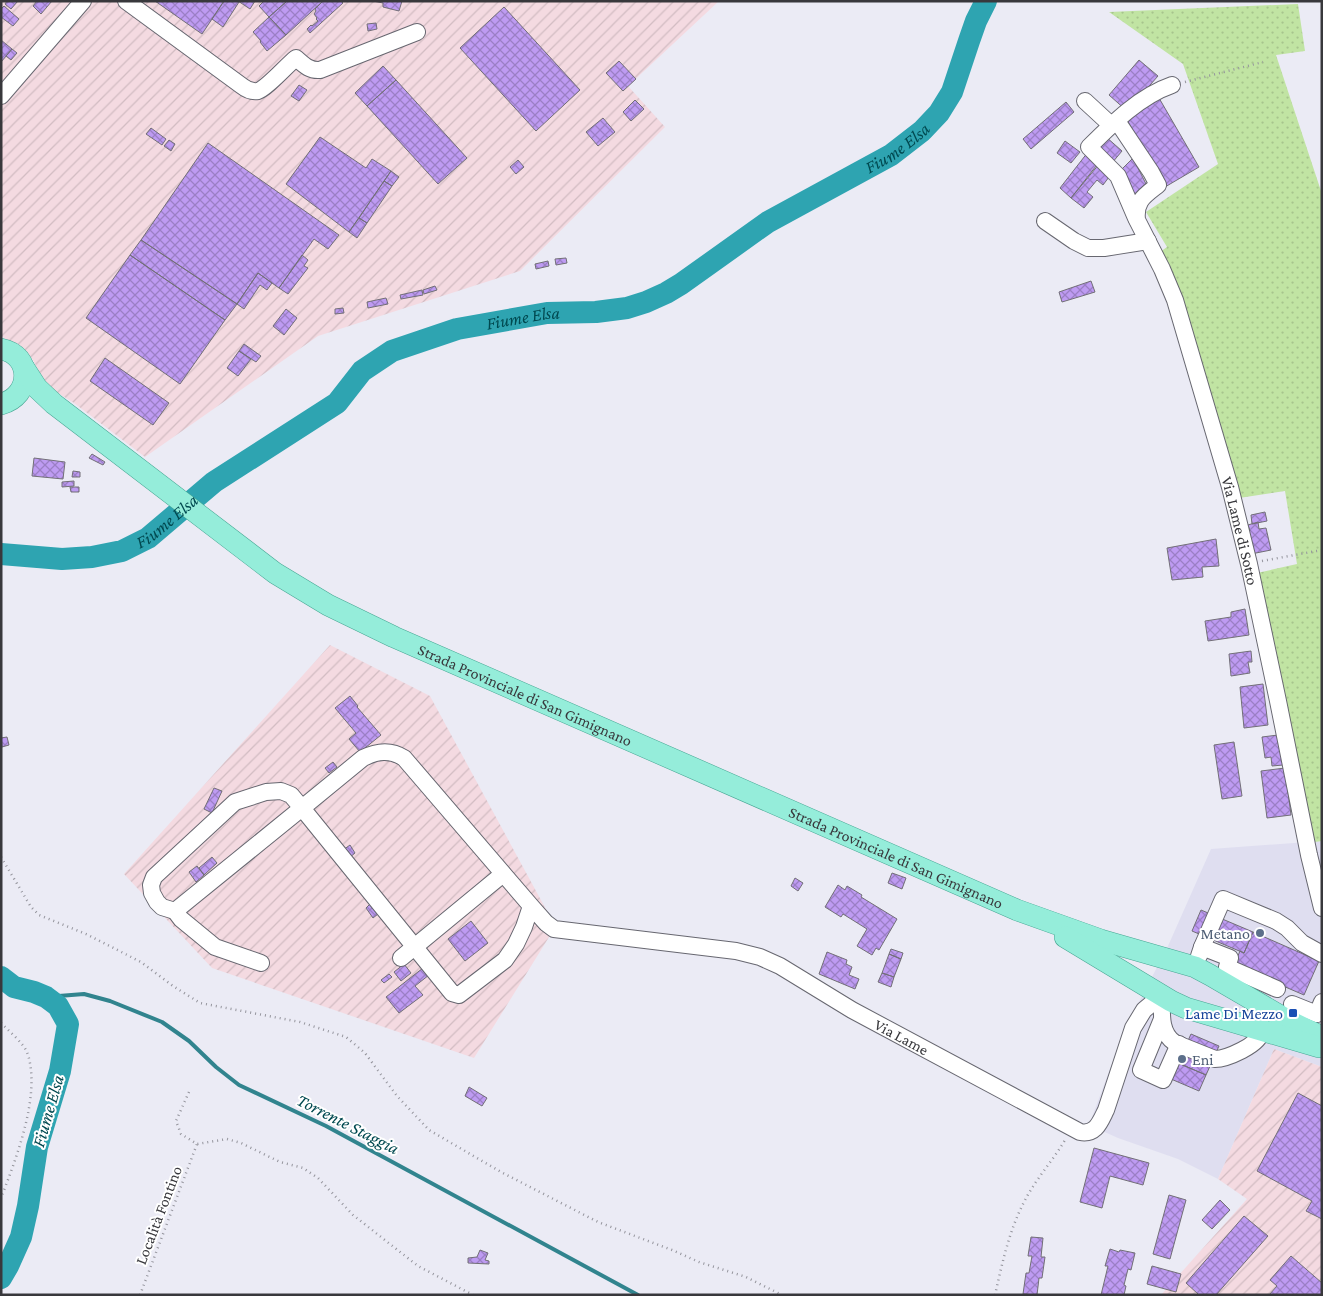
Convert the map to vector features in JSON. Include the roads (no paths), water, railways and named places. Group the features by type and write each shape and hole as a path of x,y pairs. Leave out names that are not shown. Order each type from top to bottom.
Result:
{"main road":[{"name":"Strada Provinciale di San Gimignano","path":"3,346 20,360 41,392 69,416 275,573 314,598 372,628 1017,910 1101,940 1188,965 1218,979 1254,1002 1322,1038"},
{"path":"6,403 18,395 23,387 25,378 24,368"},
{"name":"Strada Provinciale di San Gimignano","path":"6,403 47,407 69,416"},
{"name":"Strada Provinciale di San Gimignano","path":"1017,910 1186,1008 1322,1048"},
{"path":"1162,995 1161,984 1164,977 1174,966 1188,965"},
{"path":"1205,1014 1214,1008 1219,1001 1218,979"}],"street":[{"path":"1,96 83,1"},
{"path":"126,1 242,86 252,91 257,91 264,87 296,58 309,69 320,70 417,32"},
{"path":"1114,123 1152,94 1172,85"},
{"path":"1085,101 1114,123 1151,172 1158,185 1140,201 1137,209 1137,220"},
{"name":"Via Lame di Sotto","path":"1114,123 1089,147 1118,176 1137,220 1169,283 1179,311 1228,479 1278,701 1309,855 1320,898"},
{"path":"1045,221 1074,241 1088,248 1104,248 1148,241"},
{"path":"175,911 302,808 363,758 374,753 396,753 404,758 531,906 520,936 505,960 459,995 452,993 414,947 302,808 291,795 281,791 266,792 235,802 196,836 154,877 151,885 152,893 162,907 175,911 181,919 215,947 261,963"},
{"path":"401,958 503,874"},
{"path":"1188,965 1202,947 1223,899 1276,921 1302,942 1322,954"},
{"name":"Via Lame","path":"531,906 554,929 742,952 765,958 787,969 852,1010 1080,1132 1088,1133 1098,1124 1106,1110 1135,1024 1144,1010 1162,995"},
{"path":"1202,947 1230,958 1227,966 1277,989"},
{"path":"1162,995 1162,1019 1167,1036 1172,1041 1218,1060 1253,1044 1259,1038 1261,1030 1254,1002"},
{"path":"1292,1004 1317,1014 1322,1002"},
{"path":"1162,1019 1141,1070 1163,1080 1179,1044"}],"waterway":[{"name":"Fiume Elsa","path":"1,554 62,559 92,557 122,551 148,538 214,482 337,403 362,371 392,351 457,329 547,313 596,312 627,308 666,293 768,222 891,155 922,131 939,113 952,92 976,21 986,1"},
{"name":"Fiume Elsa","path":"1,977 14,987 46,997 58,1006 68,1024 60,1071 37,1147 21,1237 1,1278"},
{"name":"Torrente Staggia","path":"46,997 84,994 110,1001 162,1022 189,1041 216,1067 239,1085 326,1126 638,1295"}],"place":[{"name":"Metano","path":"1260,933"},
{"name":"Lame Di Mezzo","path":"1293,1013"},
{"name":"Eni","path":"1182,1059"}]}
